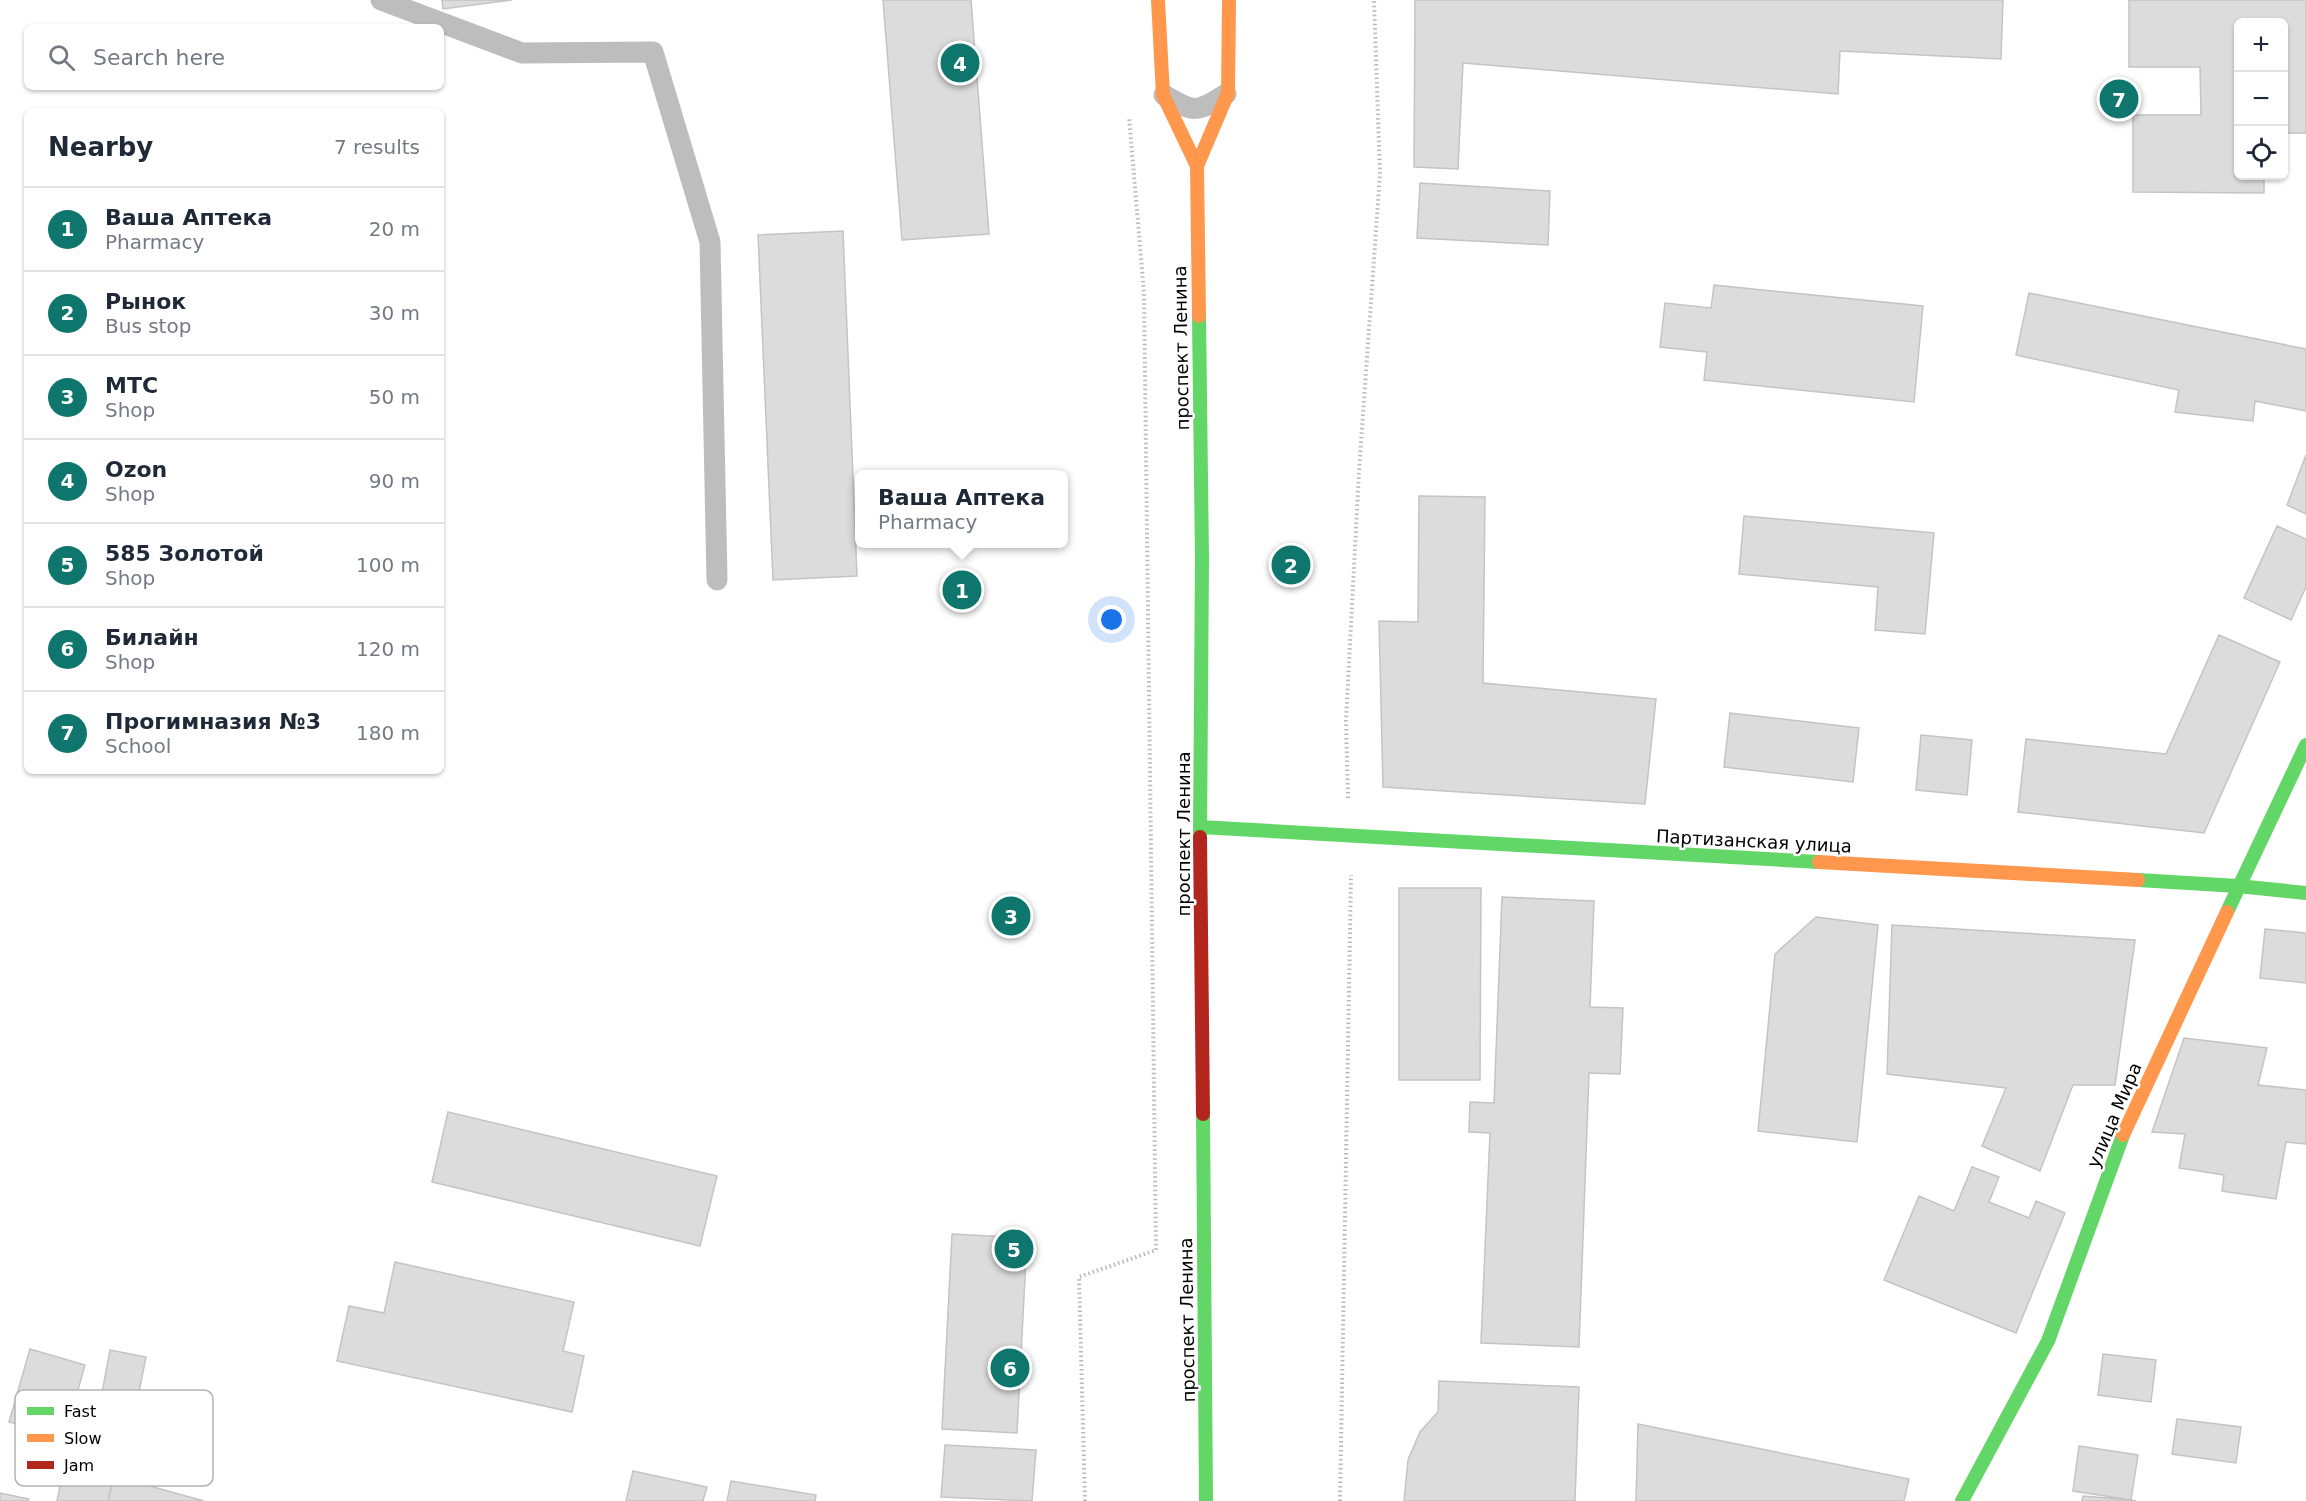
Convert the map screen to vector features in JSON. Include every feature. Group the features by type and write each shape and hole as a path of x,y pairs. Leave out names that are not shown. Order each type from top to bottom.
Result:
{"street":[{"name":"проспект Ленина","path":"1158,0 1163,95 1197,166"},
{"name":"проспект Ленина","path":"1206,1501 1200,827 1202,559 1197,166 1227,93 1229,0"},
{"name":"улица Мира","path":"1962,1501 2048,1341 2125,1128 2306,745"},
{"name":"Партизанская улица","path":"1200,827 2238,886 2306,893"}],"lane":[{"path":"381,0 522,53 653,52 710,242 717,580"},
{"path":"1163,95 1185,108 1204,109 1227,93"}],"path":[{"path":"1340,1501 1351,922 1346,721 1359,471 1380,174 1374,0"},
{"path":"1085,1501 1079,1277 1156,1250 1144,293 1129,117"}],"building":[{"path":"442,0 512,0 443,9"},
{"path":"883,0 971,0 989,234 902,240"},
{"path":"1415,0 2003,0 2001,59 1840,51 1838,94 1463,63 1458,169 1414,167"},
{"path":"2129,0 2306,0 2306,133 2288,133 2288,18 2234,18 2234,180 2264,180 2264,193 2133,192 2133,115 2201,115 2200,67 2129,67"},
{"path":"1420,183 1550,191 1548,245 1417,238"},
{"path":"843,231 857,576 773,580 758,235"},
{"path":"1714,285 1923,306 1914,402 1704,380 1707,352 1660,347 1665,303 1711,308"},
{"path":"2029,293 2306,349 2306,411 2255,401 2253,421 2175,412 2179,390 2016,355"},
{"path":"2306,455 2306,514 2287,505"},
{"path":"1419,496 1485,497 1483,683 1656,699 1645,804 1383,787 1379,621 1418,622"},
{"path":"1744,516 1934,533 1925,634 1875,630 1878,587 1739,574"},
{"path":"2277,526 2306,539 2306,587 2291,620 2244,598"},
{"path":"2219,635 2280,662 2204,833 2018,812 2026,739 2166,754"},
{"path":"1730,713 1859,728 1853,782 1724,767"},
{"path":"1921,735 1972,740 1967,795 1916,790"},
{"path":"1399,888 1481,888 1480,1080 1399,1080"},
{"path":"1502,897 1594,901 1590,1007 1623,1008 1620,1074 1589,1073 1579,1347 1481,1343 1490,1133 1469,1132 1470,1102 1494,1103"},
{"path":"1816,917 1878,925 1857,1142 1758,1131 1775,954"},
{"path":"1892,925 2135,940 2115,1085 2073,1085 2040,1171 1982,1146 2006,1088 1887,1074"},
{"path":"2265,929 2306,933 2306,983 2260,978"},
{"path":"2184,1038 2267,1048 2258,1085 2306,1090 2306,1144 2286,1142 2276,1199 2222,1191 2224,1175 2179,1168 2185,1134 2152,1132"},
{"path":"448,1112 717,1176 700,1246 432,1182"},
{"path":"1972,1167 1999,1177 1989,1202 2029,1218 2036,1201 2065,1213 2016,1333 1884,1280 1919,1196 1954,1211"},
{"path":"952,1234 1027,1238 1017,1433 942,1429"},
{"path":"395,1262 574,1302 563,1351 584,1356 572,1412 337,1361 349,1306 384,1313"},
{"path":"30,1349 85,1365 78,1390 18,1390"},
{"path":"110,1350 146,1357 139,1390 103,1390"},
{"path":"2103,1354 2156,1360 2151,1402 2098,1395"},
{"path":"1439,1381 1579,1387 1575,1501 1404,1501 1408,1460 1420,1432 1438,1412"},
{"path":"15,1401 15,1424 9,1422"},
{"path":"2177,1419 2241,1427 2236,1463 2172,1454"},
{"path":"1638,1424 1909,1479 1904,1501 1636,1501"},
{"path":"945,1445 1036,1450 1032,1501 941,1497"},
{"path":"2079,1446 2138,1455 2131,1500 2073,1491"},
{"path":"633,1471 707,1487 703,1501 626,1501"},
{"path":"731,1481 816,1495 815,1501 727,1501"},
{"path":"60,1486 112,1486 108,1501 57,1501"},
{"path":"112,1486 150,1486 204,1501 108,1501"},
{"path":"0,1493 29,1499 28,1501 0,1501"},
{"path":"2083,1496 2131,1500 2136,1501 2082,1501"}],"traffic: fast":[{"path":"1199,316 1202,559 1200,837"},
{"path":"2227,912 2306,745"},
{"path":"1200,827 1819,862"},
{"path":"2138,880 2306,893"},
{"path":"1203,1114 1206,1501"},
{"path":"1962,1501 2048,1341 2123,1135"}],"traffic: slow":[{"path":"1158,0 1163,95 1197,166"},
{"path":"1199,316 1197,166 1228,93 1229,0"},
{"path":"1819,862 2138,880"},
{"path":"2123,1135 2227,912"}],"traffic: jam":[{"path":"1200,837 1203,1114"}],"place":[{"name":"Ozon","path":"960,63"},
{"name":"Прогимназия №3","path":"2119,99"},
{"name":"Рынок","path":"1291,565"},
{"name":"Ваша Аптека","path":"962,590"},
{"name":"МТС","path":"1011,916"},
{"name":"585 Золотой","path":"1014,1249"},
{"name":"Билайн","path":"1010,1368"}]}
